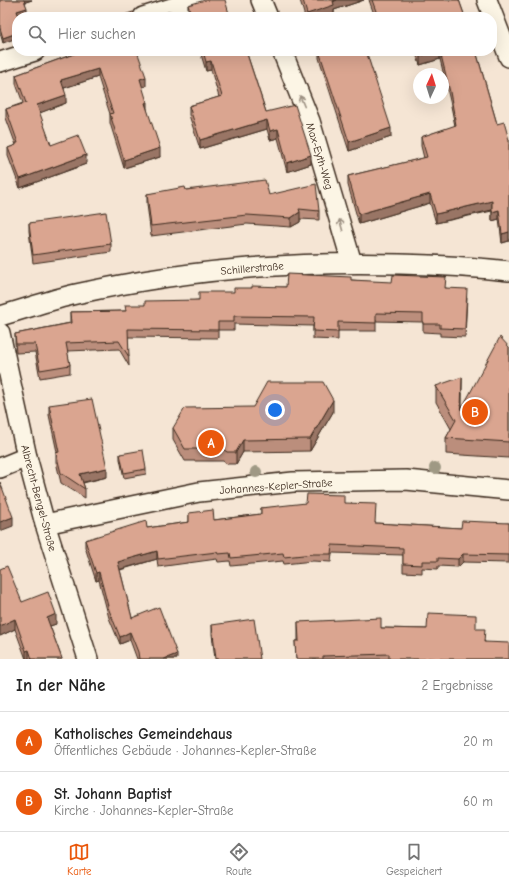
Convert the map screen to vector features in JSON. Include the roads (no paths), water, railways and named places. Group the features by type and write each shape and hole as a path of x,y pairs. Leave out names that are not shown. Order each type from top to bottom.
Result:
{"street":[{"path":"159,12 197,0"},
{"path":"262,0 266,12"},
{"path":"488,0 492,12"},
{"path":"497,24 509,57"},
{"path":"0,62 19,56"},
{"name":"Max-Eyth-Weg","path":"284,56 310,120 352,263"},
{"name":"Schillerstraße","path":"0,316 75,294 177,275 273,266 352,263 471,266 509,272"},
{"name":"Albrecht-Bengel-Straße","path":"0,333 27,457 45,524 88,659"},
{"path":"0,468 27,457"},
{"name":"Johannes-Kepler-Straße","path":"45,524 199,492 293,482 406,480 509,490"}],"place":[{"name":"St. Johann Baptist","path":"475,412"},
{"name":"Katholisches Gemeindehaus","path":"211,443"}]}
